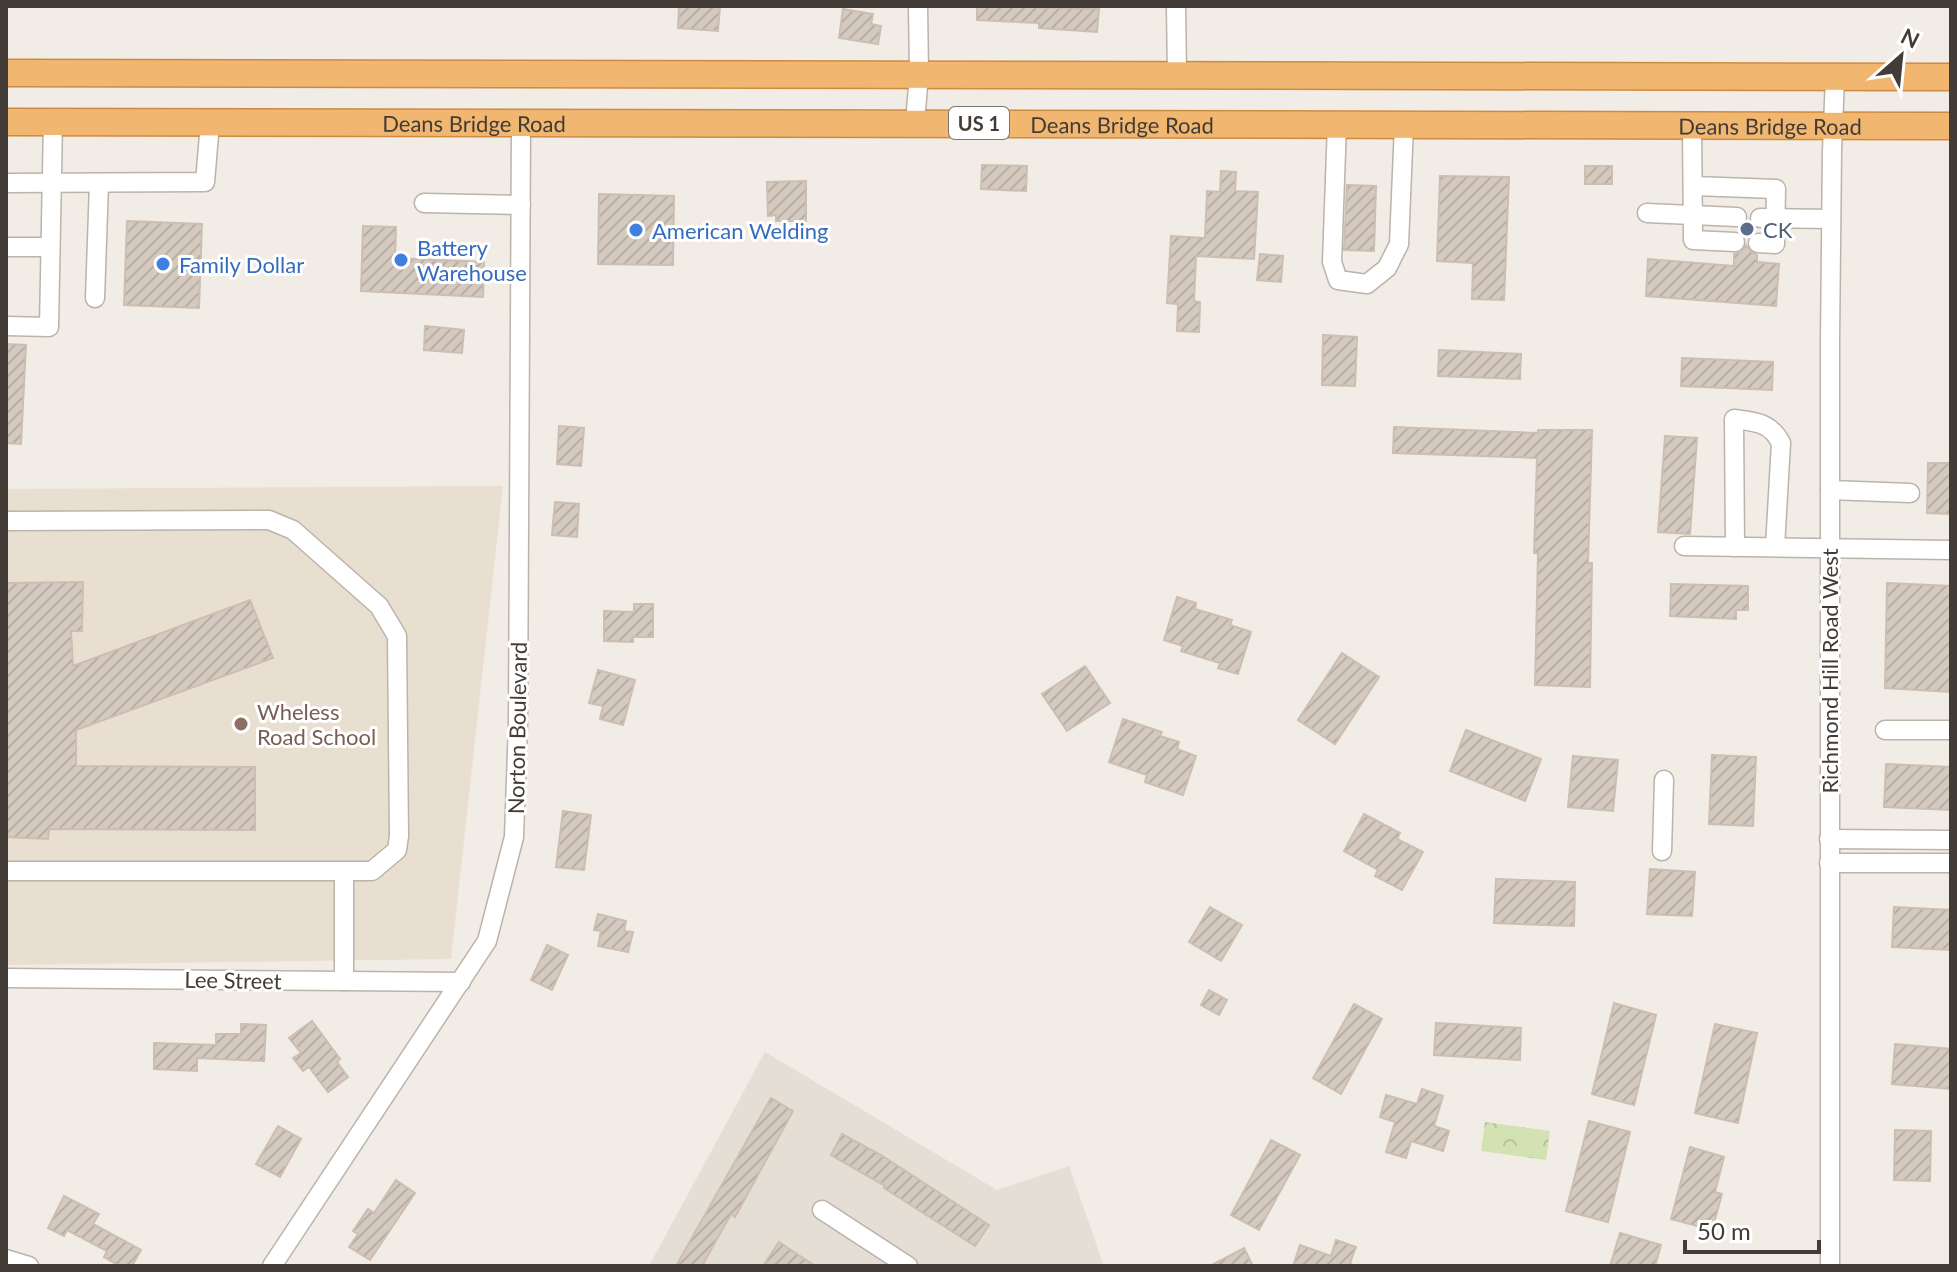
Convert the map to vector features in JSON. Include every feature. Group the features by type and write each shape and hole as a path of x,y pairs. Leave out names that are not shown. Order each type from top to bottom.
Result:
{"highway":[{"name":"US 1","path":"6,73 1951,77"},
{"name":"Deans Bridge Road","path":"6,122 1951,126"}],"street":[{"path":"915,123 919,74 918,6"},
{"path":"1176,6 1177,75"},
{"name":"Richmond Hill Road West","path":"1830,1266 1831,219 1835,77"},
{"path":"6,326 49,327 53,122"},
{"path":"6,183 205,182 210,123"},
{"name":"Norton Boulevard","path":"272,1266 487,941 514,837 519,692 521,123"},
{"path":"1337,124 1332,262 1338,280 1367,284 1387,268 1399,244 1404,125"},
{"path":"1692,125 1693,240 1735,242"},
{"path":"95,298 99,183"},
{"path":"1694,186 1776,189 1768,218 1775,244 1758,243"},
{"path":"424,203 521,205"},
{"path":"1647,213 1737,217"},
{"path":"1768,218 1831,219"},
{"path":"6,247 50,247"},
{"path":"1735,547 1734,419 1762,423 1775,431 1781,443 1775,547"},
{"path":"1830,490 1910,493"},
{"path":"6,521 269,520 293,530 379,606 397,636 397,850 372,871 6,871"},
{"path":"1684,546 1951,550"},
{"path":"1885,730 1951,730"},
{"path":"1662,851 1664,780"},
{"path":"1829,839 1951,840"},
{"path":"1829,863 1951,863"},
{"path":"344,871 344,981"},
{"name":"Lee Street","path":"6,978 461,982"},
{"path":"822,1210 908,1266"},
{"path":"6,1259 29,1266"}],"shaded area":[{"name":"Wheless Road School","path":"503,486 451,959 6,965 6,489"},
{"path":"765,1052 997,1190 1069,1166 1104,1266 649,1266"}],"green space":[{"path":"1485,1122 1550,1131 1546,1160 1481,1151"}],"building":[{"path":"679,6 720,6 718,31 678,28"},
{"path":"977,6 1099,9 1097,32 1039,28 1039,23 977,20"},
{"path":"843,9 873,14 871,24 881,26 878,44 839,38"},
{"path":"982,165 1027,166 1026,191 981,189"},
{"path":"1585,166 1612,166 1612,184 1585,184"},
{"path":"1221,171 1236,172 1235,191 1258,192 1254,259 1196,256 1194,301 1200,302 1199,332 1177,331 1178,304 1167,303 1171,236 1205,238 1207,191 1220,192"},
{"path":"1440,176 1509,177 1504,300 1472,299 1473,263 1437,261"},
{"path":"806,181 806,221 776,221 776,215 768,216 767,182"},
{"path":"1347,185 1376,186 1374,251 1344,250"},
{"name":"American Welding","path":"599,194 674,196 673,265 598,264"},
{"name":"Family Dollar","path":"127,221 202,224 199,308 124,305"},
{"name":"Battery Warehouse","path":"363,226 396,227 395,258 484,262 483,297 361,291"},
{"path":"1746,245 1757,255 1757,262 1779,264 1776,306 1646,296 1648,259 1734,266 1734,254 1741,252"},
{"path":"1260,254 1283,256 1281,282 1257,280"},
{"path":"425,326 464,330 462,353 424,350"},
{"path":"1323,335 1357,337 1355,386 1322,385"},
{"path":"6,344 26,345 21,444 6,443"},
{"path":"1439,350 1521,354 1520,379 1438,376"},
{"path":"1682,358 1773,362 1772,390 1681,386"},
{"path":"559,426 584,428 581,466 557,464"},
{"path":"1394,427 1538,433 1538,430 1592,430 1588,563 1592,563 1590,687 1535,685 1537,458 1393,453"},
{"path":"1665,436 1697,438 1690,534 1658,532"},
{"path":"1928,463 1951,463 1951,514 1927,513"},
{"path":"555,502 579,504 577,537 552,535"},
{"path":"83,582 82,631 71,631 73,666 250,600 273,658 76,730 76,766 255,767 255,830 49,829 48,839 6,837 6,583"},
{"path":"1887,583 1951,586 1951,692 1885,688"},
{"path":"1671,584 1748,586 1748,610 1736,610 1736,619 1670,616"},
{"path":"1177,597 1196,603 1195,609 1232,620 1230,625 1251,632 1238,674 1218,668 1220,663 1181,651 1183,646 1164,640"},
{"path":"634,604 653,604 653,637 633,637 633,642 604,641 604,611 634,612"},
{"path":"1342,653 1379,677 1335,744 1298,720"},
{"path":"1085,666 1110,703 1067,731 1042,694"},
{"path":"598,670 635,680 623,725 600,719 603,706 589,703"},
{"path":"1123,719 1162,732 1160,736 1179,742 1177,749 1196,756 1183,795 1145,782 1147,775 1109,762"},
{"path":"1466,730 1541,759 1525,801 1450,771"},
{"path":"1712,755 1756,757 1753,826 1709,824"},
{"path":"1573,756 1618,760 1613,811 1568,807"},
{"path":"1886,764 1951,767 1951,810 1884,807"},
{"path":"563,811 591,815 584,870 556,867"},
{"path":"1364,814 1400,833 1397,839 1423,852 1402,890 1375,876 1378,870 1344,851"},
{"path":"1650,869 1695,872 1692,916 1647,914"},
{"path":"1496,879 1575,882 1574,926 1494,923"},
{"path":"1210,907 1242,925 1221,961 1189,942"},
{"path":"1894,907 1951,910 1951,950 1892,947"},
{"path":"598,914 626,921 624,931 633,932 628,952 598,946 601,931 594,930"},
{"path":"547,945 568,955 552,990 531,980"},
{"path":"1209,990 1227,1000 1219,1015 1201,1005"},
{"path":"1614,1003 1656,1015 1634,1105 1592,1094"},
{"path":"1354,1004 1382,1019 1341,1094 1313,1078"},
{"path":"312,1021 340,1059 337,1062 348,1077 328,1092 309,1067 303,1071 293,1058 301,1053 289,1038"},
{"path":"1436,1023 1521,1028 1520,1060 1434,1055"},
{"path":"241,1024 266,1025 264,1061 197,1058 197,1071 154,1069 154,1043 216,1045 216,1034 241,1034"},
{"path":"1715,1024 1757,1033 1738,1123 1695,1113"},
{"path":"1895,1044 1951,1049 1951,1089 1892,1084"},
{"path":"1422,1089 1443,1096 1434,1126 1449,1131 1443,1151 1411,1141 1406,1158 1386,1152 1395,1122 1380,1117 1386,1095 1417,1104"},
{"path":"771,1098 793,1111 735,1217 731,1214 702,1266 676,1266"},
{"path":"1589,1121 1630,1132 1608,1222 1566,1211"},
{"path":"278,1126 301,1139 280,1177 256,1164"},
{"path":"1895,1130 1931,1131 1930,1181 1894,1180"},
{"path":"842,1134 881,1155 989,1225 975,1246 885,1186 831,1155"},
{"path":"1271,1140 1300,1155 1259,1230 1231,1215"},
{"path":"1690,1147 1724,1157 1715,1192 1722,1194 1712,1230 1671,1219"},
{"path":"396,1180 415,1193 370,1260 349,1247 358,1234 353,1231 368,1209 374,1213"},
{"path":"64,1196 99,1214 93,1224 141,1250 132,1266 120,1266 104,1257 107,1251 67,1230 64,1236 48,1228"},
{"path":"1620,1233 1661,1245 1655,1266 1610,1266"},
{"path":"1336,1240 1356,1247 1350,1263 1353,1266 1293,1266 1300,1245 1331,1256"},
{"path":"779,1242 815,1266 763,1266"},
{"path":"1244,1248 1253,1266 1210,1266"}],"place":[{"name":"CK","path":"1747,229"},
{"name":"American Welding","path":"636,230"},
{"name":"Battery Warehouse","path":"401,260"},
{"name":"Family Dollar","path":"163,264"},
{"name":"Wheless Road School","path":"241,724"}]}
